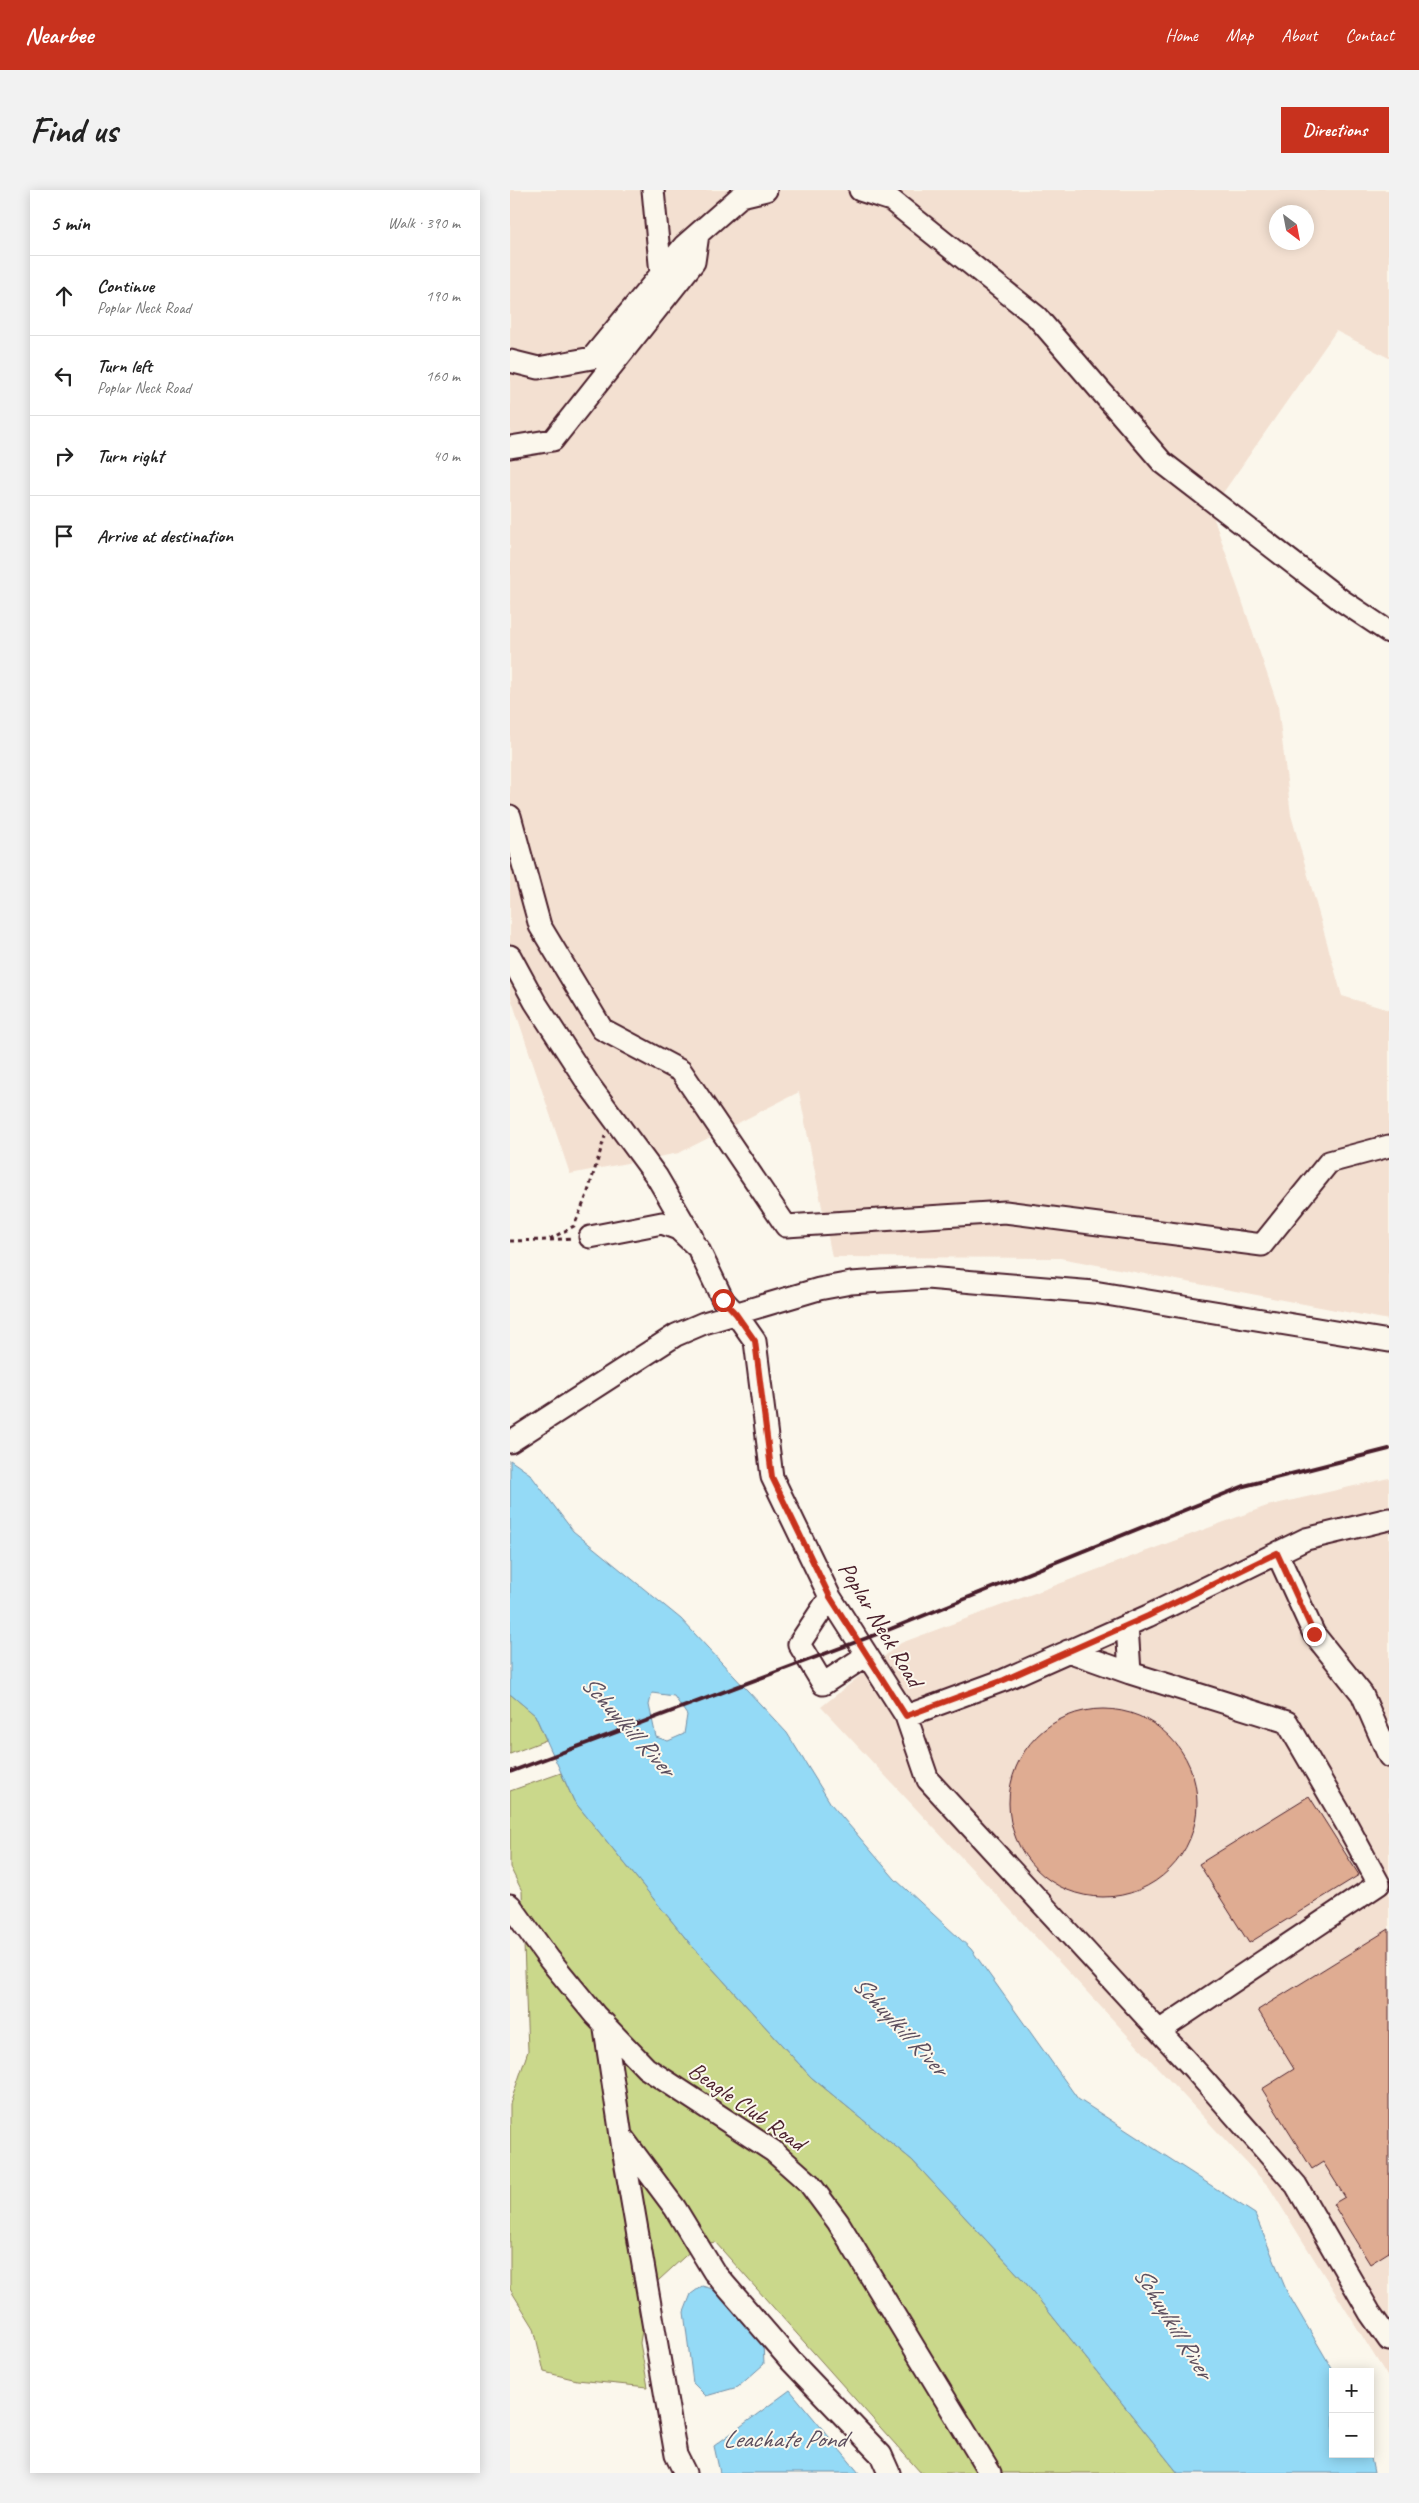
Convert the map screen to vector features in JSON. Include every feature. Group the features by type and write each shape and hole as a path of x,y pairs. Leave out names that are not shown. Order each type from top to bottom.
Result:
{"street":[{"path":"653,190 661,274"},
{"path":"510,361 538,368 592,358 684,246 742,196 766,190"},
{"path":"860,190 891,200 1036,317 1162,462 1341,600 1389,632"},
{"path":"510,447 553,440 694,262 698,234"},
{"path":"510,816 540,926 602,1029 681,1071 786,1226 1005,1212 1262,1246 1329,1162 1389,1146"},
{"name":"Poplar Neck Road","path":"510,956 535,1002 610,1114 657,1177 698,1248 723,1300 736,1314 755,1341 772,1477 830,1597 906,1716 1004,1680 1127,1625 1306,1539 1389,1519"},
{"path":"590,1237 662,1223 678,1229 698,1248"},
{"path":"510,1442 646,1352 676,1335 704,1323 835,1286 896,1278 927,1278 1094,1292 1389,1341"},
{"path":"1277,1553 1314,1634 1362,1694 1389,1756"},
{"path":"830,1597 799,1644 823,1684 867,1655"},
{"path":"1127,1625 1130,1673"},
{"path":"1068,1651 1130,1673 1287,1722 1379,1884 1159,2031"},
{"path":"906,1716 928,1780 1159,2031 1296,2185 1370,2313 1389,2340"},
{"name":"Beagle Club Road","path":"510,1905 549,1959 604,2024 646,2068 758,2140 809,2183 838,2222 990,2473"},
{"path":"604,2024 620,2135 676,2455 685,2473"},
{"path":"620,2135 675,2208 714,2272 791,2361 881,2455 889,2473"}],"path":[{"path":"548,1240 574,1226 602,1147 610,1114"},
{"path":"510,1242 590,1237"}],"shaded area":[{"path":"510,190 1389,190 1389,358 1336,331 1211,510 1278,706 1291,815 1342,996 1389,1010 1389,1320 1060,1258 832,1257 799,1092 679,1153 570,1174 510,995"},
{"path":"1389,1478 1389,2379 1269,2187 821,1707 901,1643 1267,1506"}],"green space":[{"path":"510,1694 535,1715 546,1740 510,1754"},
{"path":"561,1773 574,1801 692,1946 811,2077 912,2160 1025,2282 1178,2473 921,2473 715,2242 696,2246 648,2290 640,2343 648,2387 577,2380 544,2372 534,2328 510,2289 510,2104 528,2051 522,1891 510,1867 510,1791"}],"water":[{"name":"Schuylkill River","path":"510,1460 530,1474 573,1531 681,1619 787,1733 831,1804 895,1879 971,1949 1078,2099 1255,2214 1287,2292 1332,2368 1329,2368 1329,2458 1371,2458 1374,2473 1178,2473 1025,2282 912,2160 811,2077 692,1946 574,1801 535,1715 510,1694","holes":["652,1693 674,1696 687,1715 684,1734 668,1741 656,1737 649,1705"]},
{"name":"Leachate Pond","path":"702,2286 720,2291 763,2343 764,2364 738,2387 706,2396 693,2383 684,2312 691,2294"},
{"name":"Leachate Pond","path":"790,2390 859,2473 720,2473 714,2446"}],"building":[{"path":"1094,1709 1112,1709 1139,1716 1170,1736 1190,1767 1197,1794 1197,1812 1190,1839 1170,1870 1139,1890 1112,1897 1094,1897 1076,1893 1059,1886 1043,1876 1030,1863 1020,1847 1013,1830 1009,1812 1009,1794 1013,1776 1020,1759 1030,1743 1043,1730 1059,1720 1076,1713"},
{"path":"1309,1796 1359,1875 1249,1943 1199,1864"},
{"path":"1389,1929 1389,2252 1370,2264 1333,2204 1345,2197 1323,2162 1312,2169 1262,2089 1294,2069 1258,2010"}],"railway":[{"path":"510,1772 888,1630 1244,1486 1389,1449"}],"route":[{"path":"723,1300 736,1314 755,1341 772,1477 830,1597 906,1716 1004,1680 1148,1616 1277,1553 1314,1634"}]}
